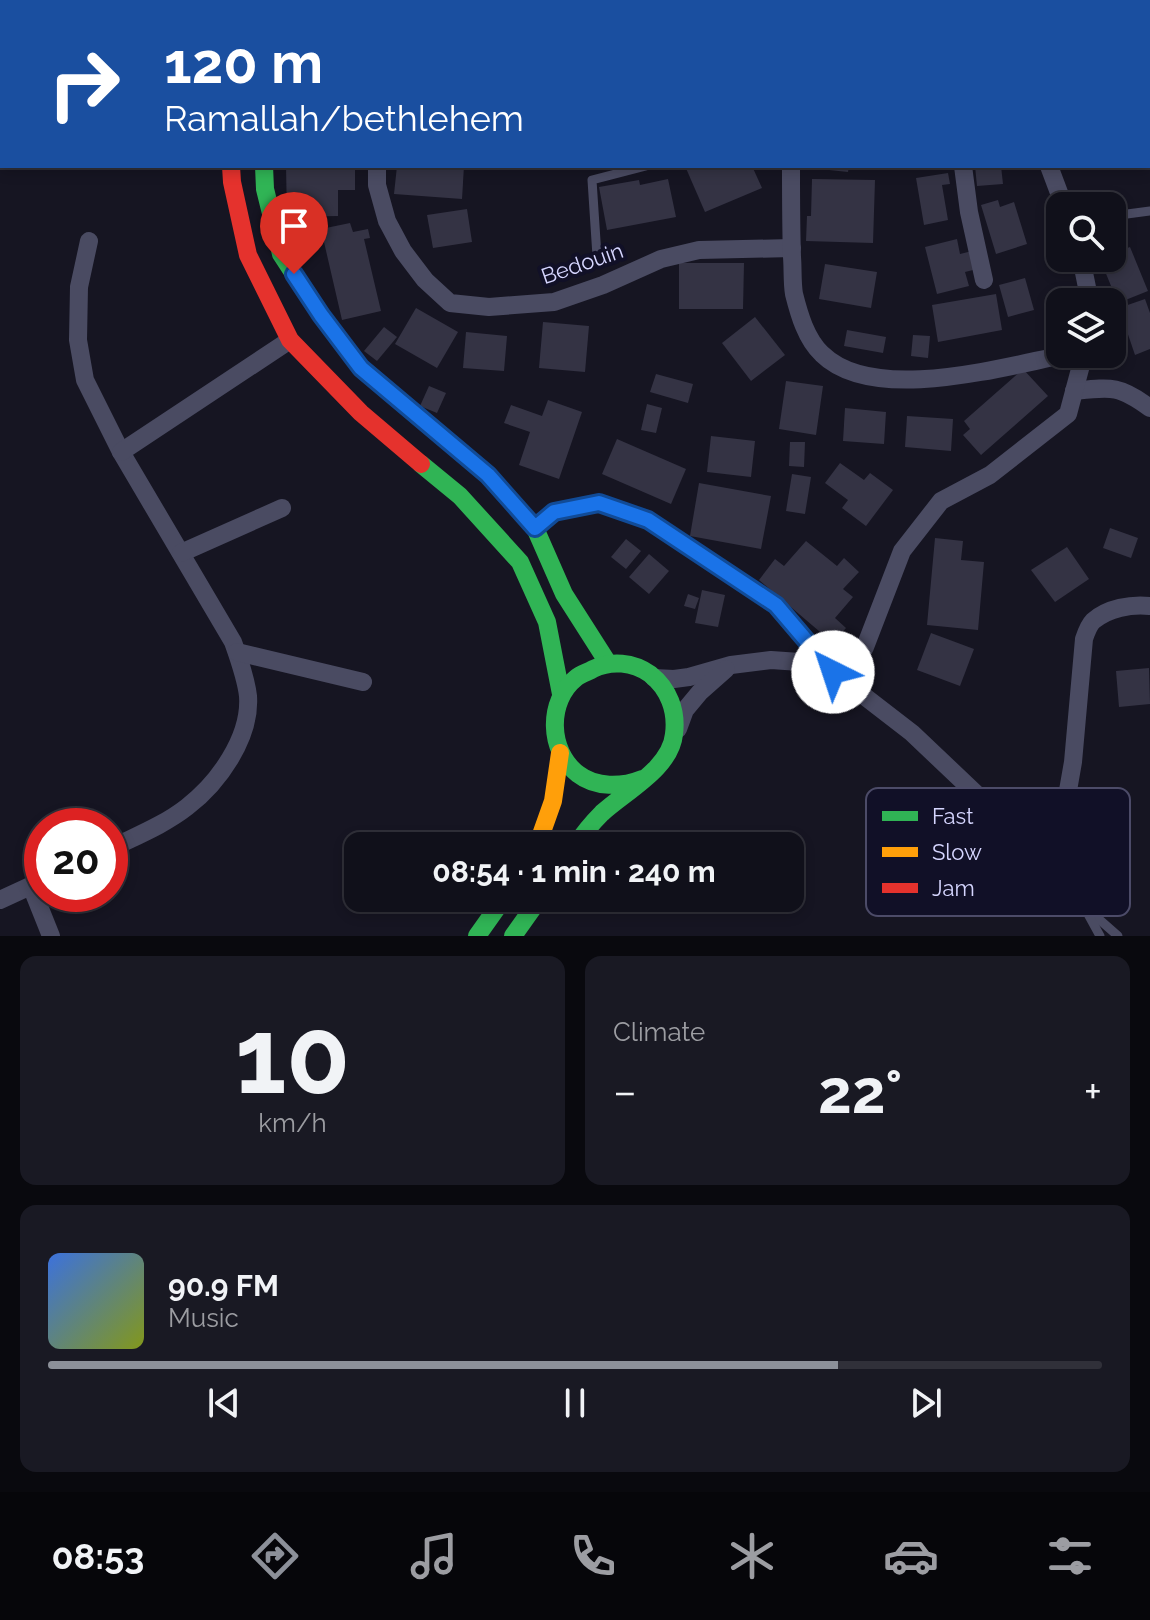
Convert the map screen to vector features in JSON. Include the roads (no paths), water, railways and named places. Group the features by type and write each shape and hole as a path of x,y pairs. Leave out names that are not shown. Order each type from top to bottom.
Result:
{"main road":[{"path":"231,168 248,255 290,340 361,413 460,496 520,562 547,622 561,694"},
{"path":"264,168 265,189 281,254 321,315 361,368 488,475 535,528 564,594 608,663"},
{"path":"543,832 558,785 560,753 554,734 554,713 561,694 573,679 589,668 608,663 628,664 646,671 661,684 672,701 676,719 675,737 669,754 657,769 600,815 586,832"},
{"path":"560,753 573,769 588,780 606,785 625,785 642,779"},
{"path":"477,936 494,912"},
{"path":"513,936 530,912"}],"street":[{"name":"Bedouin","path":"377,168 377,185 387,221 403,251 425,280 450,303 489,307 554,302 603,285 661,259 699,250 792,248"},
{"path":"791,168 794,292 808,336 822,355 854,374 893,381 957,376 1046,359"},
{"path":"963,168 984,280"},
{"path":"1050,168 1059,192"},
{"path":"89,241 79,287 78,340 85,380 121,452 233,642 248,696 246,722 237,747 209,786 187,807 128,841"},
{"path":"121,452 290,340"},
{"path":"833,672 846,670 857,662 902,551 941,501 990,475 1068,414 1080,368"},
{"path":"1074,391 1110,388 1132,395 1150,408"},
{"path":"181,553 282,508"},
{"path":"1068,788 1084,639 1092,622 1113,610 1133,604 1150,606"},
{"path":"237,652 363,682"},
{"path":"654,678 689,677 731,665 771,660 814,663 833,672 912,733 970,788"},
{"path":"675,737 685,710 731,665"},
{"path":"0,900 24,890"},
{"path":"45,912 51,936"}],"lane":[{"path":"597,256 592,180 638,168"},
{"path":"1126,214 1150,211"},
{"path":"535,528 554,512 599,503 648,520 776,605 833,672"},
{"path":"1090,916 1100,936"},
{"path":"1095,916 1118,936"}]}
